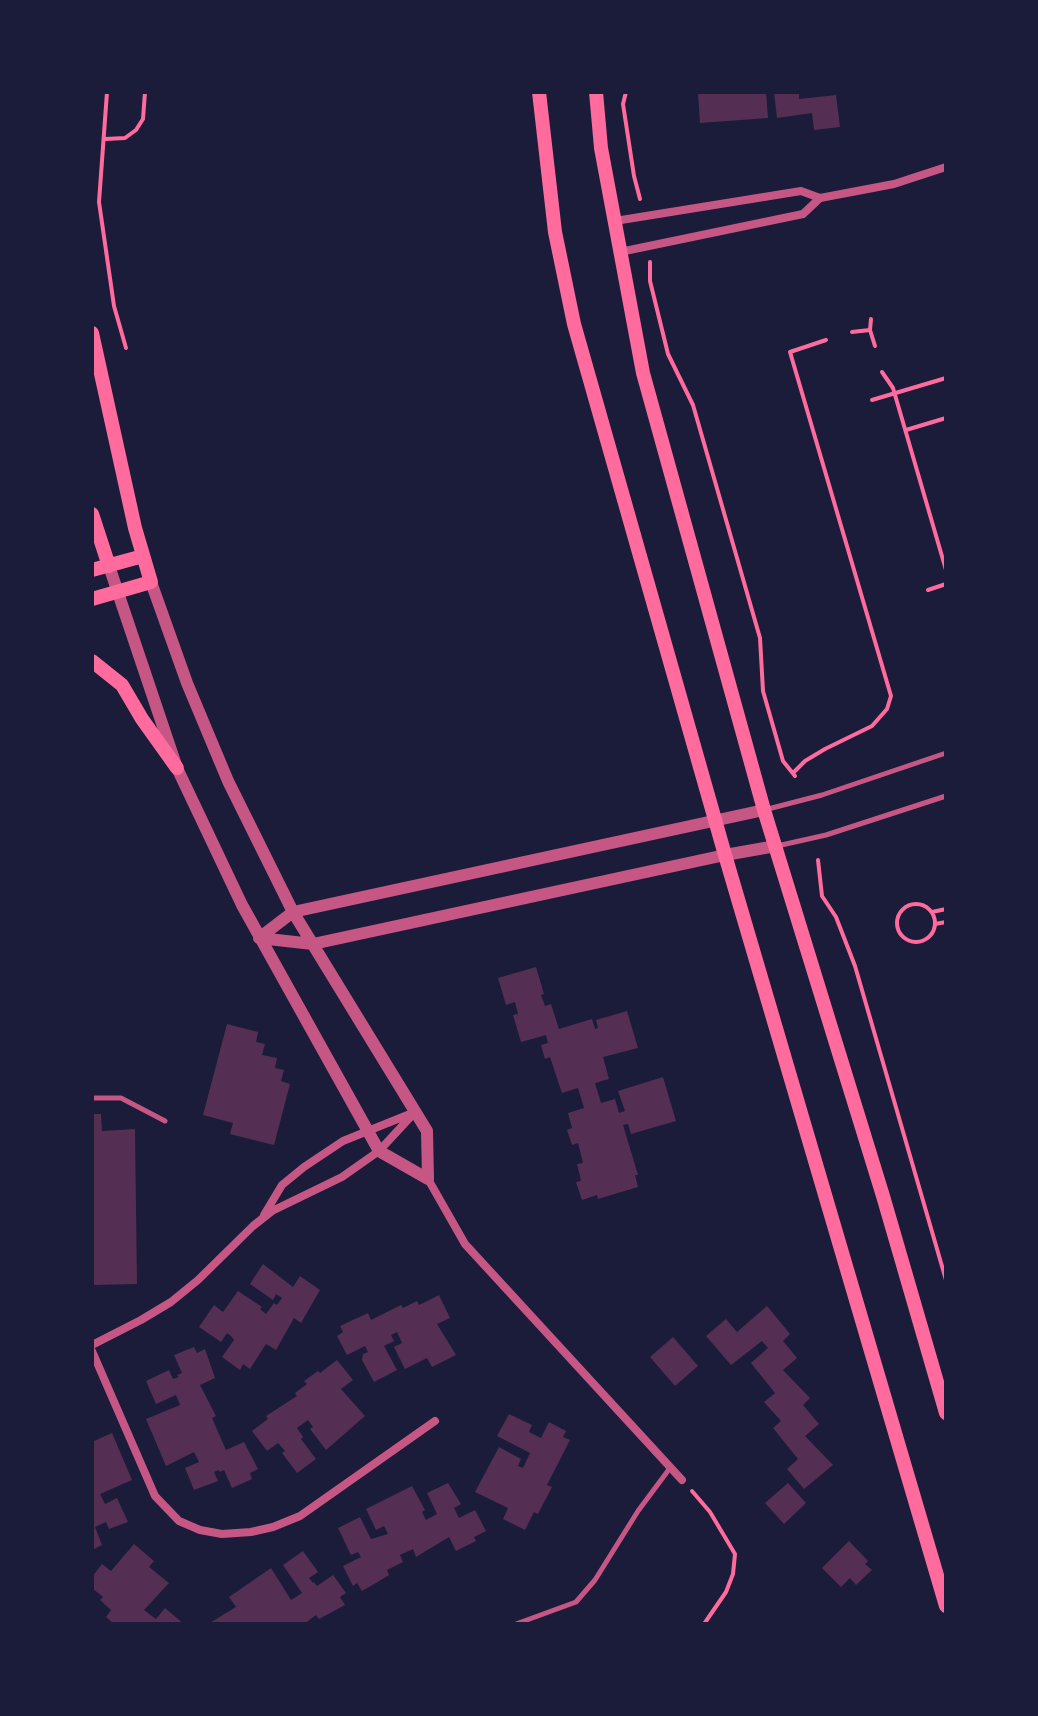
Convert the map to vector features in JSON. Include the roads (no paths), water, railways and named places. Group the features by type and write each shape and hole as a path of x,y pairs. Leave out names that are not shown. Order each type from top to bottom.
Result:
{"main road":[{"path":"539,92 555,232 574,324 725,855 946,1606"},
{"path":"596,92 601,148 643,373 764,810 946,1413"},
{"path":"92,333 151,582 92,599"},
{"path":"92,514 109,566"},
{"path":"92,570 143,556"},
{"path":"92,661 122,685 177,768"}],"street":[{"path":"615,221 801,191 820,198 894,184 946,167"},
{"path":"620,252 803,214 820,198"},
{"path":"109,566 177,768 223,870 379,1151 428,1179"},
{"path":"151,582 187,683 228,781 293,912 427,1131 428,1179 465,1244 682,1480"},
{"path":"259,938 293,912 764,810"},
{"path":"259,938 313,944 776,846"},
{"path":"262,1219 282,1185 343,1141 415,1112"},
{"path":"92,1345 171,1302 262,1219 282,1204 342,1177 379,1151 415,1112"},
{"path":"92,1351 155,1496 179,1521 200,1530 222,1534 251,1532 300,1516 435,1421"}],"lane":[{"path":"764,810 822,795 946,753"},
{"path":"776,846 826,835 946,796"},
{"path":"92,1098 121,1098 165,1121"},
{"path":"516,1624 576,1602 595,1580 638,1511 671,1467"}]}
